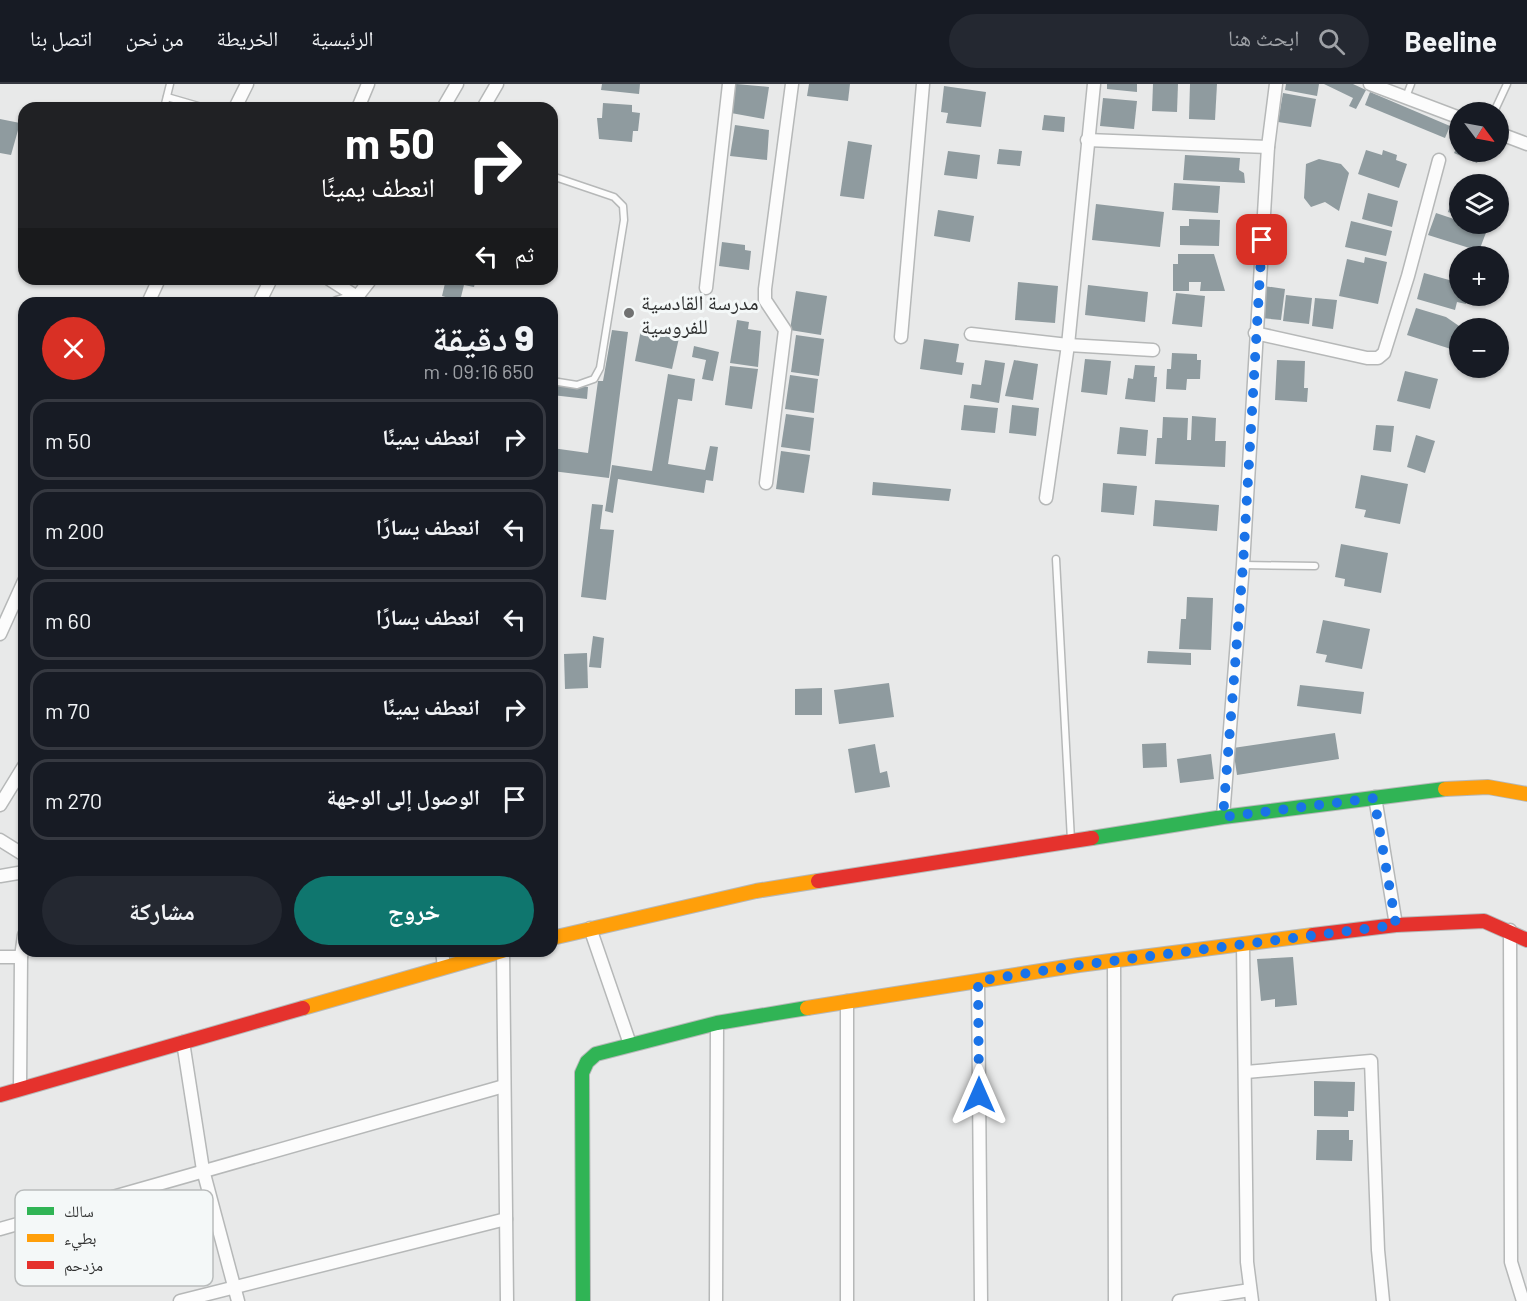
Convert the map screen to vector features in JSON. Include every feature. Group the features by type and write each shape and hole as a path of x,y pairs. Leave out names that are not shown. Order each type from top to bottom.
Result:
{"street":[{"path":"238,102 247,84"},
{"path":"360,102 368,84"},
{"path":"446,102 457,84"},
{"path":"486,102 497,84"},
{"path":"706,288 729,84"},
{"path":"766,483 785,330 765,300 765,289 792,84"},
{"path":"901,337 923,84"},
{"path":"1046,498 1068,345 1094,84"},
{"path":"1223,817 1243,565 1255,333 1268,147 1276,84"},
{"path":"1370,84 1449,114"},
{"path":"1509,137 1527,144"},
{"path":"1087,140 1268,147"},
{"path":"1255,333 1367,358 1378,358 1384,353 1408,276 1438,160"},
{"path":"337,285 353,297"},
{"path":"971,334 1068,345 1153,351"},
{"path":"0,634 18,594"},
{"path":"0,805 18,776"},
{"path":"558,936 756,891 1223,817 1438,789 1488,787 1527,794"},
{"path":"1374,798 1396,925"},
{"path":"0,840 18,851"},
{"path":"0,876 18,873"},
{"path":"583,1301 582,1073 587,1062 596,1054 717,1023 847,1001 1114,961 1396,925 1484,921 1527,939"},
{"path":"590,928 630,1044"},
{"path":"1510,930 1511,1262 1522,1301"},
{"path":"1179,1301 1251,1296 1247,1262 1243,944"},
{"path":"0,957 21,957 20,1089"},
{"path":"443,957 444,967"},
{"path":"0,1095 480,957"},
{"path":"502,957 507,1301"},
{"path":"1114,961 1115,1301"},
{"path":"978,981 981,1301"},
{"path":"847,1001 847,1301"},
{"path":"716,1301 717,1023"},
{"path":"183,1042 203,1170 208,1190"},
{"path":"1246,1072 1371,1061 1378,1250 1383,1301"},
{"path":"134,1190 504,1086"},
{"path":"213,1207 238,1301"},
{"path":"180,1301 506,1219"},
{"path":"0,1229 15,1225"}],"lane":[{"path":"166,102 170,84"},
{"path":"1406,98 1411,84"},
{"path":"1499,102 1507,84"},
{"path":"167,97 184,102"},
{"path":"558,178 614,197 623,206 624,220 600,368 594,379 577,385 558,382"},
{"path":"1056,559 1071,841"},
{"path":"1243,565 1315,566"}],"building":[{"path":"602,84 640,84 639,94 601,90"},
{"path":"736,84 769,87 764,119 731,113"},
{"path":"809,84 850,84 848,101 807,96"},
{"path":"1107,84 1137,84 1137,92 1107,89"},
{"path":"1153,84 1178,84 1177,112 1152,111"},
{"path":"1190,84 1217,84 1215,120 1189,119"},
{"path":"1286,84 1319,84 1317,96 1285,90"},
{"path":"1324,84 1353,84 1366,90 1356,109 1349,106 1353,98"},
{"path":"944,86 986,92 981,127 946,123 948,113 941,112"},
{"path":"1370,92 1449,126 1449,128 1445,138 1365,105"},
{"path":"1283,93 1316,99 1311,127 1278,122"},
{"path":"1103,98 1137,101 1134,129 1100,126"},
{"path":"603,103 632,105 632,112 640,113 638,131 633,131 632,142 599,139 597,118 602,118"},
{"path":"1044,115 1065,117 1064,132 1042,130"},
{"path":"0,119 18,123 11,155 0,153"},
{"path":"735,125 769,130 767,160 730,156"},
{"path":"848,141 872,145 864,199 840,196"},
{"path":"999,149 1022,151 1020,166 997,164"},
{"path":"1366,150 1382,155 1383,150 1397,155 1396,160 1407,164 1399,188 1358,174"},
{"path":"948,151 980,155 977,179 944,175"},
{"path":"1185,155 1240,158 1239,170 1244,173 1245,183 1183,180"},
{"path":"1319,159 1341,164 1349,173 1339,211 1325,202 1311,207 1304,198 1306,164"},
{"path":"1174,183 1220,186 1218,213 1172,210"},
{"path":"1368,193 1398,201 1392,227 1362,219"},
{"path":"1096,204 1164,212 1160,247 1092,240"},
{"path":"938,210 974,216 970,242 934,236"},
{"path":"1436,213 1449,217 1449,234 1485,234 1481,246 1463,246 1428,235"},
{"path":"1189,219 1220,220 1219,246 1180,245 1180,226 1189,226"},
{"path":"1351,221 1392,231 1386,256 1345,247"},
{"path":"722,242 745,245 745,250 751,251 749,270 719,266"},
{"path":"1178,254 1214,254 1225,291 1200,291 1201,282 1189,282 1189,291 1173,291 1173,264 1178,264"},
{"path":"1365,257 1387,262 1378,304 1339,296 1347,259 1364,263"},
{"path":"1424,273 1449,280 1449,306 1456,306 1455,310 1417,299"},
{"path":"1018,282 1058,286 1055,323 1015,320"},
{"path":"445,285 464,285 461,297 442,296"},
{"path":"1088,285 1148,292 1145,322 1085,315"},
{"path":"1264,286 1285,289 1281,320 1261,318"},
{"path":"796,291 827,296 821,335 790,330"},
{"path":"1176,293 1205,296 1202,327 1172,324"},
{"path":"1286,295 1312,298 1309,324 1283,321"},
{"path":"1315,298 1337,300 1333,329 1312,326"},
{"path":"1416,308 1449,319 1449,348 1407,335"},
{"path":"737,320 749,322 748,329 761,331 758,367 730,363"},
{"path":"612,330 628,332 609,478 558,472 558,449 588,453 598,381 603,381"},
{"path":"641,330 679,338 672,369 635,361"},
{"path":"796,335 824,339 819,376 791,372"},
{"path":"924,339 959,344 956,362 964,363 962,375 920,369"},
{"path":"694,346 719,352 713,381 702,379 706,360 692,357"},
{"path":"1172,353 1197,354 1197,360 1201,360 1200,379 1187,379 1186,390 1166,389 1167,369 1171,369"},
{"path":"1085,359 1111,361 1107,395 1081,392"},
{"path":"985,360 1005,363 999,403 970,398 972,384 981,385"},
{"path":"1014,360 1038,364 1033,400 1005,396"},
{"path":"1277,360 1305,361 1304,388 1308,388 1307,402 1275,400"},
{"path":"1135,365 1155,366 1154,377 1157,377 1155,402 1125,399 1128,378 1133,379"},
{"path":"730,366 758,369 752,409 725,405"},
{"path":"1405,371 1438,379 1430,409 1397,401"},
{"path":"668,374 695,379 692,401 678,399 668,464 705,470 710,446 718,447 713,481 706,480 704,493 618,479 613,513 605,511 612,465 652,471"},
{"path":"790,375 818,379 814,413 785,409"},
{"path":"558,383 588,387 587,399 558,396"},
{"path":"964,405 998,408 995,433 961,430"},
{"path":"1012,405 1039,408 1036,436 1009,433"},
{"path":"786,414 814,418 810,451 781,447"},
{"path":"1192,416 1216,418 1215,441 1226,441 1225,467 1155,464 1157,438 1162,438 1163,417 1188,418 1187,440 1191,440"},
{"path":"1376,425 1394,426 1391,452 1373,450"},
{"path":"1120,427 1148,430 1146,456 1117,454"},
{"path":"1416,435 1435,441 1425,473 1407,467"},
{"path":"781,451 810,455 804,493 776,489"},
{"path":"1361,475 1408,484 1400,524 1364,517 1366,510 1355,508"},
{"path":"873,482 951,489 949,501 872,495"},
{"path":"1103,483 1137,486 1134,515 1101,512"},
{"path":"1155,500 1219,505 1217,531 1153,526"},
{"path":"592,504 603,505 600,529 614,530 606,600 581,597"},
{"path":"1341,544 1388,553 1381,593 1344,586 1345,579 1335,577"},
{"path":"1187,597 1213,598 1211,650 1179,649 1181,619 1186,619"},
{"path":"1323,620 1370,629 1362,669 1325,662 1327,655 1316,653"},
{"path":"593,636 604,638 601,668 589,667"},
{"path":"1148,651 1191,653 1191,665 1147,663"},
{"path":"587,653 588,688 565,689 564,654"},
{"path":"889,683 894,717 839,724 834,690"},
{"path":"1300,685 1364,692 1361,714 1297,706"},
{"path":"822,688 822,715 795,715 795,689"},
{"path":"1335,733 1339,759 1237,775 1233,748"},
{"path":"1166,743 1167,767 1143,768 1142,744"},
{"path":"875,744 880,773 887,771 890,787 855,793 848,749"},
{"path":"1211,754 1214,779 1180,783 1177,759"},
{"path":"1293,957 1297,1005 1275,1007 1275,999 1261,1001 1257,959"},
{"path":"1314,1081 1355,1082 1354,1111 1348,1111 1348,1117 1314,1116"},
{"path":"1317,1130 1349,1130 1349,1140 1353,1140 1352,1161 1316,1160"}],"traffic: fast":[{"path":"1092,838 1223,817 1445,789"},
{"path":"583,1301 582,1073 587,1062 596,1054 717,1023 807,1008"}],"traffic: slow":[{"path":"1445,789 1488,787 1527,794"},
{"path":"558,937 756,891 818,881"},
{"path":"807,1008 1079,965 1313,935"},
{"path":"303,1008 481,957"}],"traffic: jam":[{"path":"818,881 1092,838"},
{"path":"1313,935 1396,925 1484,921 1527,940"},
{"path":"0,1095 303,1008"}],"place":[{"name":"مدرسة القادسية للفروسية","path":"629,313"}],"route":[{"path":"979,1095 978,981 1080,965 1396,925 1374,798 1223,817 1243,565 1262,240"}]}
